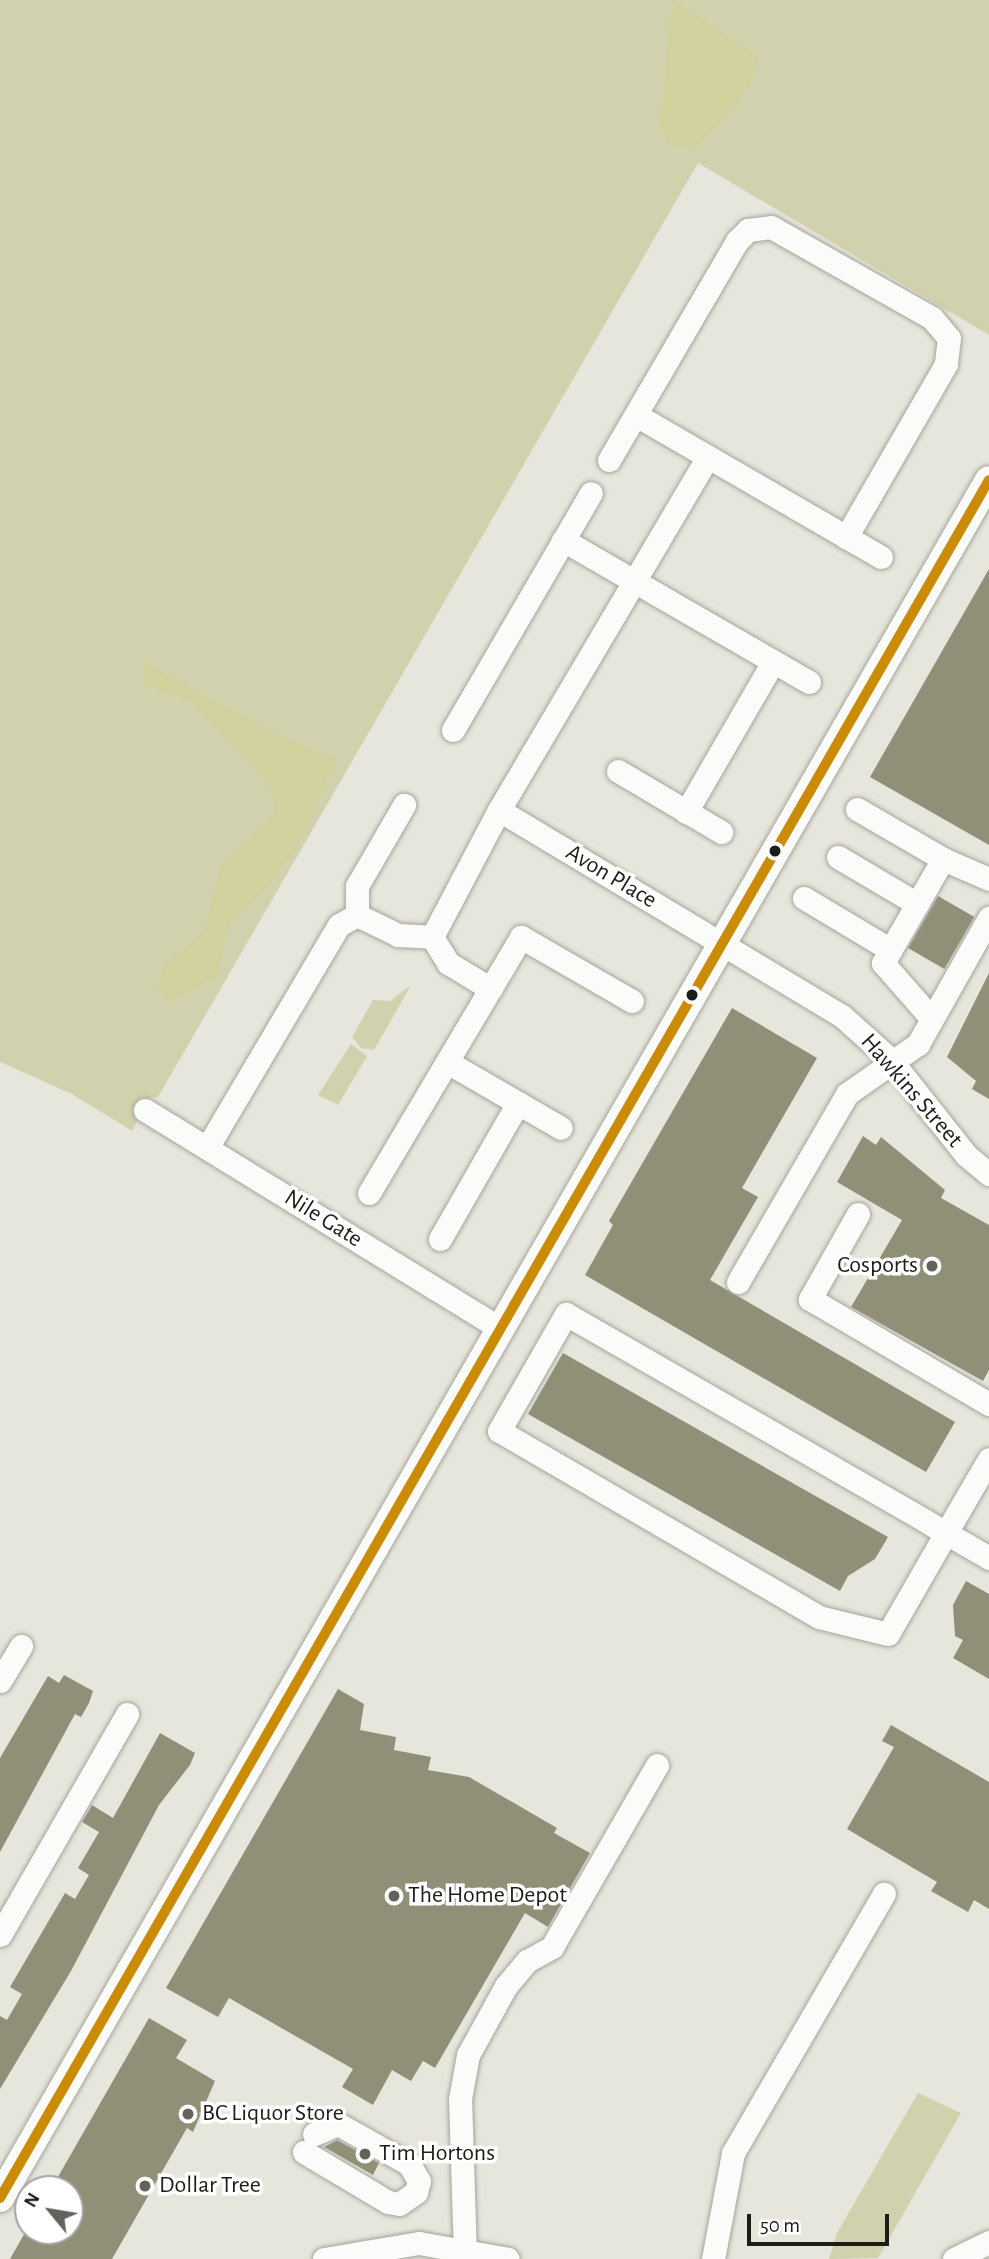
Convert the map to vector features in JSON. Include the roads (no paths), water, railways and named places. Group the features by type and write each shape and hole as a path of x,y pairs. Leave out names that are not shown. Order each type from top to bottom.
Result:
{"main road":[{"path":"0,2198 989,480"}],"street":[{"path":"610,460 732,248 756,227 777,229 932,318 949,338 948,359 846,537"},
{"path":"636,415 881,557"},
{"path":"432,937 499,810 708,457"},
{"path":"453,730 590,493"},
{"path":"563,540 809,682"},
{"path":"687,811 773,662"},
{"path":"618,771 721,832"},
{"path":"357,915 355,890 404,805"},
{"path":"858,809 943,859 989,879"},
{"name":"Avon Place","path":"499,810 723,944"},
{"path":"838,857 917,904"},
{"path":"932,1019 883,963 943,859"},
{"path":"804,898 891,950"},
{"path":"357,915 398,935 432,937"},
{"path":"207,1148 326,941 357,915"},
{"path":"738,1282 847,1094 890,1059 918,1044 989,918"},
{"path":"432,937 448,963 491,989"},
{"path":"369,1193 449,1063 521,937 632,1001"},
{"name":"Hawkins Street","path":"723,944 842,1016 890,1059 966,1155 989,1174"},
{"path":"449,1063 561,1128"},
{"path":"440,1239 518,1103"},
{"name":"Nile Gate","path":"145,1110 501,1329"},
{"path":"859,1214 810,1299 989,1404"},
{"path":"989,1459 946,1533 888,1634 819,1618 499,1431 566,1314 946,1533 989,1558"},
{"path":"0,1681 20,1646"},
{"path":"0,1935 127,1714"},
{"path":"458,2257 460,2099 468,2055 506,1986 527,1961 552,1947 657,1765"},
{"path":"713,2259 733,2153 884,1894"},
{"path":"954,2259 989,2242"},
{"path":"364,2259 405,2245"},
{"path":"324,2259 405,2245 435,2245 458,2257 508,2259"}],"place":[{"name":"Cosports","path":"932,1266"},
{"name":"The Home Depot","path":"394,1896"},
{"name":"BC Liquor Store","path":"188,2114"},
{"name":"Tim Hortons","path":"365,2154"},
{"name":"Dollar Tree","path":"145,2186"}]}
